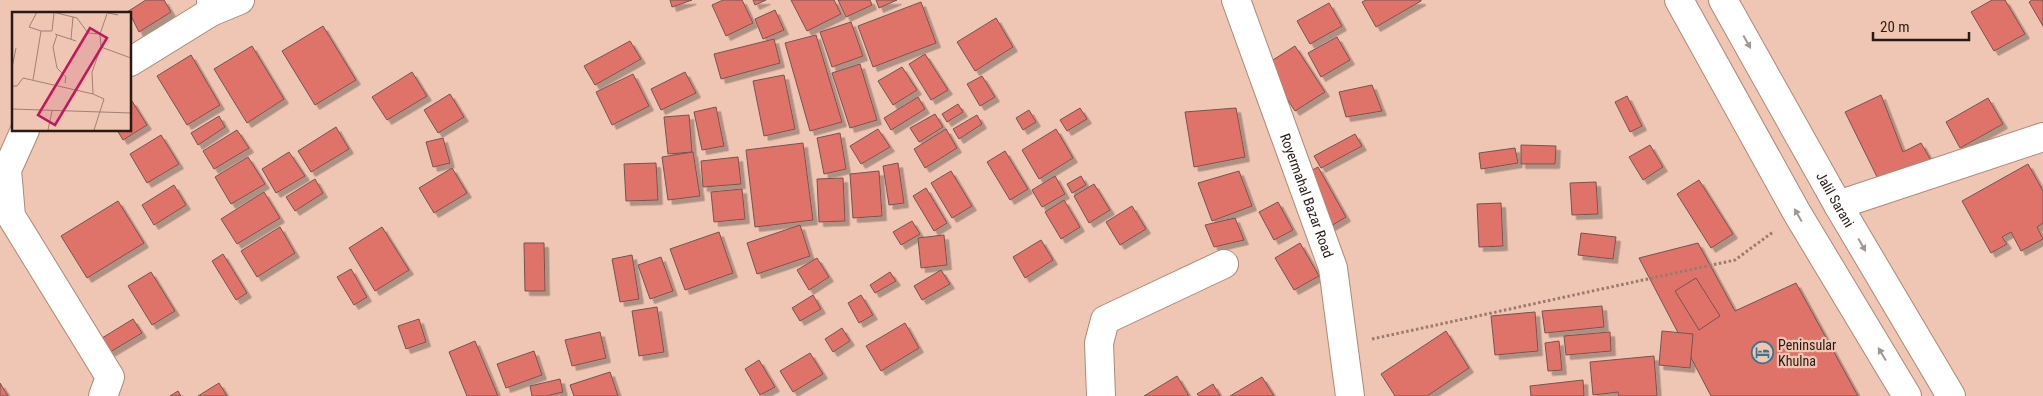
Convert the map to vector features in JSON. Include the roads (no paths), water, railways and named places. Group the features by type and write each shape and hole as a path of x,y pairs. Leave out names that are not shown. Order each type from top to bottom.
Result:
{"street":[{"path":"131,61 212,6 240,0"},
{"name":"Royermahal Bazar Road","path":"1236,0 1333,268 1350,396"},
{"path":"1679,0 1797,213 1907,396"},
{"name":"Jalil Sarani","path":"1723,0 1838,205 1951,396"},
{"path":"24,131 4,170 11,216 110,377 103,396"},
{"path":"1838,205 2043,137"},
{"path":"1101,396 1099,343 1105,320 1224,264"}],"place":[{"name":"Peninsular Khulna","path":"1762,353"}]}
